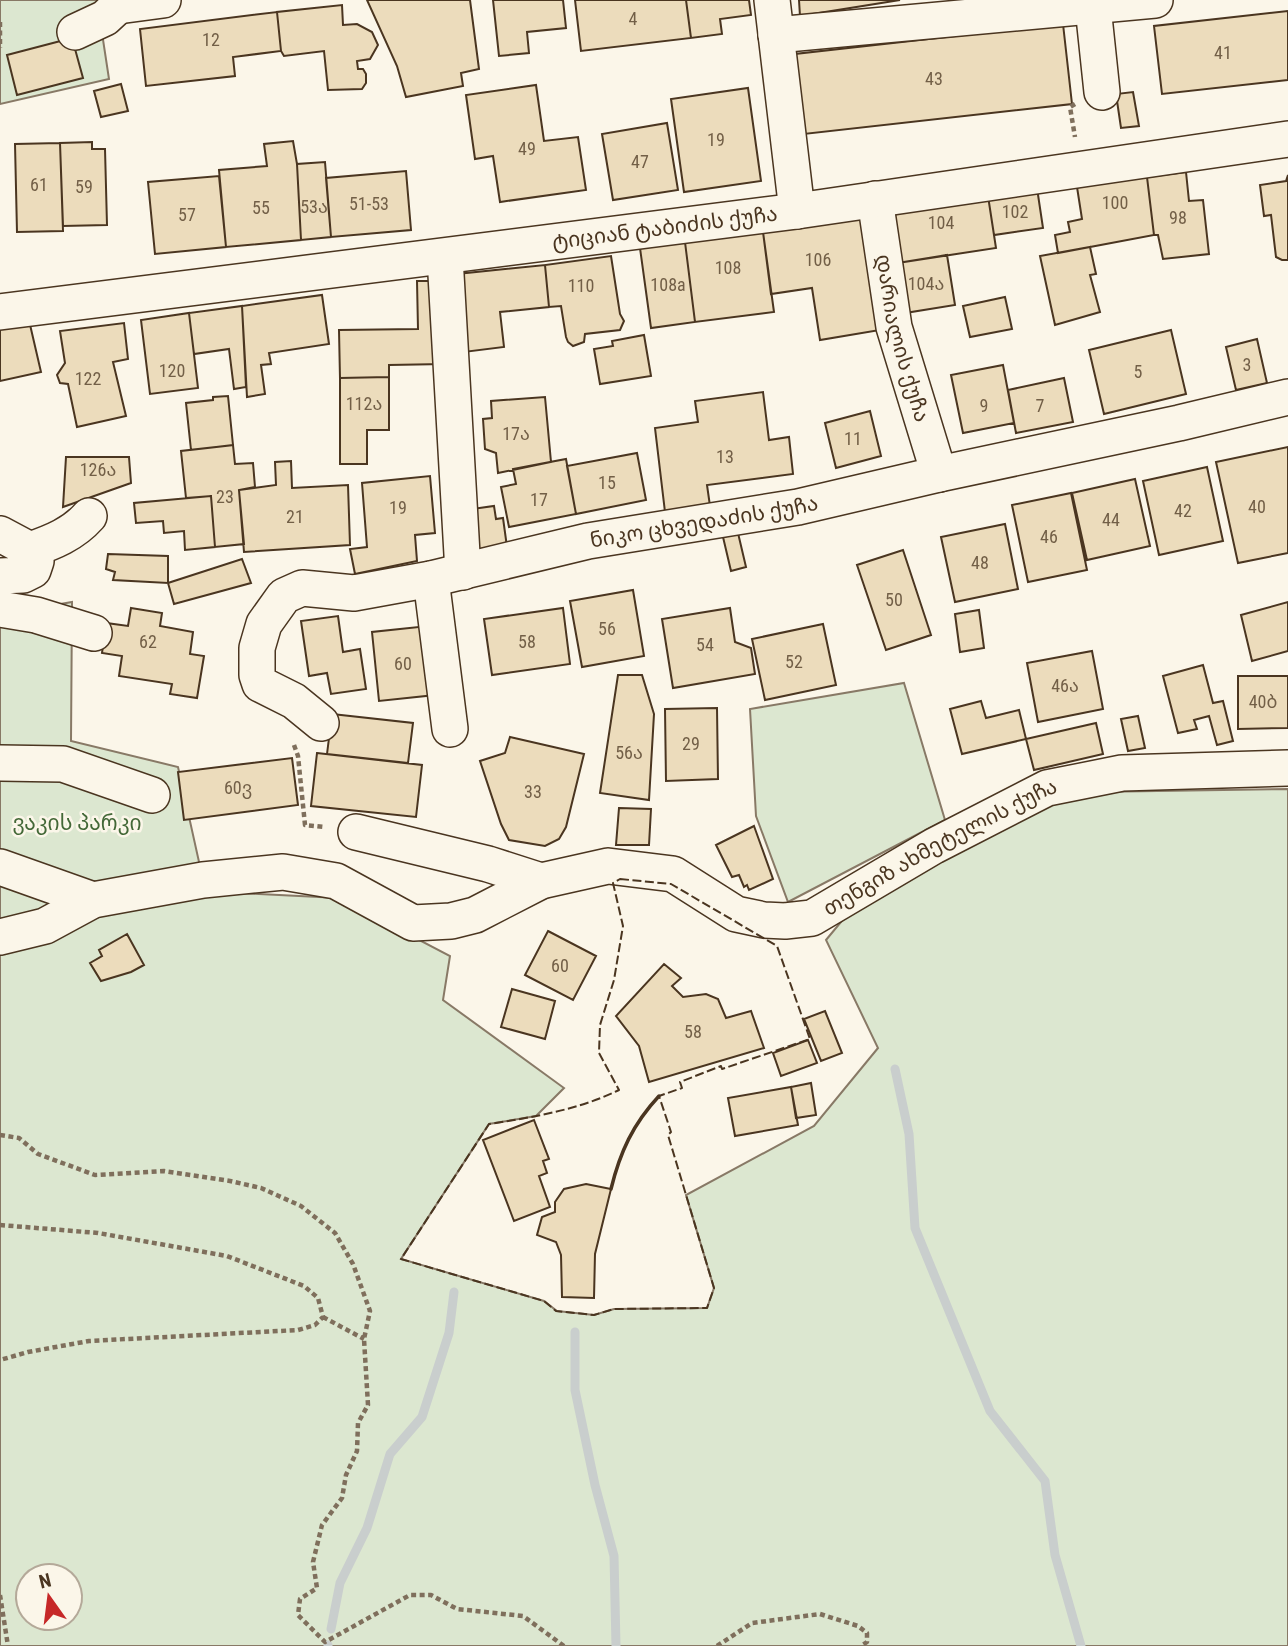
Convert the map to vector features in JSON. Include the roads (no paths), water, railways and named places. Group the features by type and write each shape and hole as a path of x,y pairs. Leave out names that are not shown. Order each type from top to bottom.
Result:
{"street":[{"path":"75,32 105,18 118,3 163,0"},
{"path":"772,0 797,211"},
{"path":"776,35 1155,0"},
{"path":"1093,7 1102,92"},
{"name":"ტიციან ტაბიძის ქუჩა","path":"0,312 797,211 1288,139"},
{"name":"დარიალის ქუჩა","path":"875,199 894,327 939,474"},
{"path":"444,257 450,729"},
{"name":"ნიკო ცხვედაძის ქუჩა","path":"321,723 294,701 260,684 257,675 257,648 264,624 284,596 302,588 354,593 447,576 588,541 798,507 1288,397"},
{"path":"15,542 66,536 89,516"},
{"path":"0,576 23,575 33,570 36,561 15,542"},
{"path":"0,609 36,615 94,633"},
{"path":"0,763 63,764 152,794"},
{"name":"თენგიზ ახმეტელის ქუჩა","path":"93,900 203,880 283,872 336,881 413,923 451,922 475,915 541,881 608,866 673,874 736,914 785,921 812,918 934,846 1047,788 1122,772 1288,768"},
{"path":"356,832 488,864 541,881"},
{"path":"0,867 93,900"},
{"path":"0,937 45,926 93,900"}],"waterway":[{"path":"895,1069 909,1134 915,1228 990,1411 1045,1481 1055,1555 1081,1646"},
{"path":"331,1629 340,1583 367,1528 390,1454 422,1417 449,1333 454,1292"},
{"path":"575,1332 575,1390 595,1485 614,1556 616,1646"}],"park label":[{"name":"ვაკის პარკი","path":"77,823"}]}
